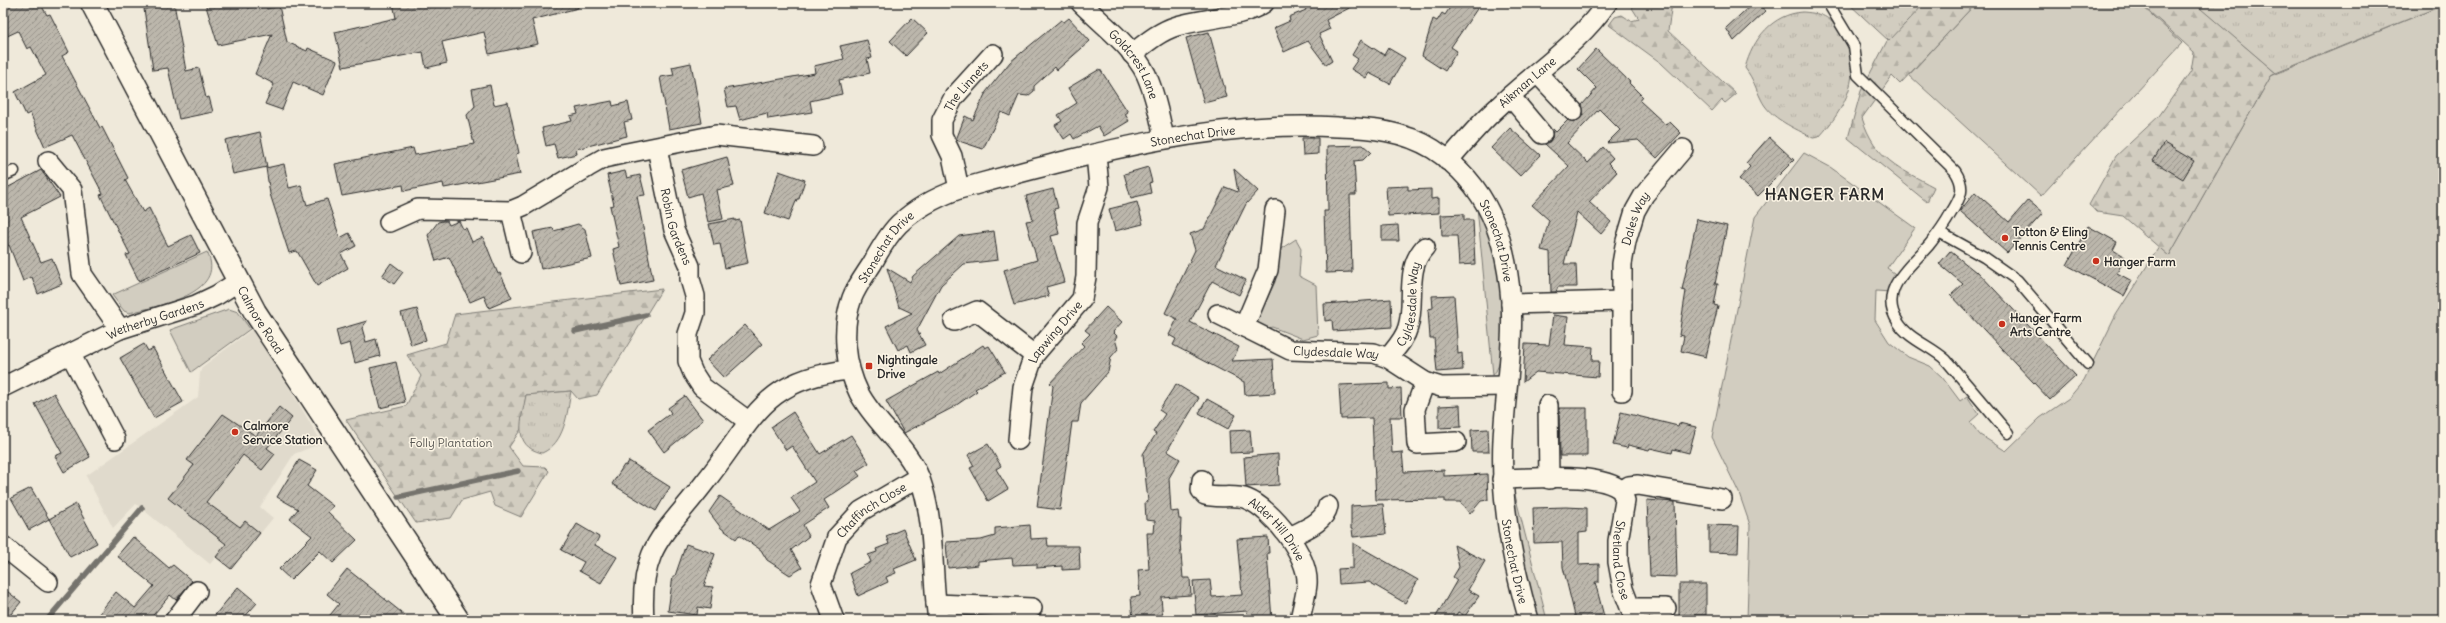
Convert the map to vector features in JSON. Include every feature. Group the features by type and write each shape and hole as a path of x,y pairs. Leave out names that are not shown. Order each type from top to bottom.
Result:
{"street":[{"name":"Calmore Road","path":"92,3 255,312 458,620"},
{"name":"Goldcrest Lane","path":"1081,3 1132,54 1145,73 1157,107 1164,139"},
{"path":"1132,54 1154,37 1176,26 1219,18 1264,3"},
{"name":"Aikman Lane","path":"1448,161 1467,138 1510,96 1538,74 1583,31 1607,3"},
{"name":"The Linnets","path":"959,189 952,156 942,135 942,120 954,97 993,54"},
{"path":"1538,74 1573,111"},
{"path":"1510,96 1542,134"},
{"name":"Stonechat Drive","path":"937,612 930,513 919,477 902,450 860,394 849,370 846,335 852,298 879,252 899,225 933,199 959,189 1096,154 1164,139 1226,129 1276,126 1361,128 1403,136 1433,150 1448,161 1470,182 1491,213 1504,248 1511,304 1502,479 1509,530 1529,620"},
{"path":"389,222 418,209 512,211 604,158 716,135 813,146"},
{"name":"Robin Gardens","path":"657,148 674,230 690,266 690,279 695,296 695,313 688,334 687,357 693,373 702,387 748,421"},
{"name":"Dales Way","path":"1622,390 1623,253 1635,211 1651,185 1683,149"},
{"name":"Lapwing Drive","path":"1018,440 1023,387 1034,355 1082,299 1086,277 1087,223 1098,187 1096,154"},
{"path":"48,160 72,190 82,274 120,329"},
{"path":"1244,327 1268,270 1275,210"},
{"path":"512,211 521,253"},
{"name":"Cyldesdale Way","path":"1388,358 1404,337 1409,326 1414,266 1418,254 1425,247"},
{"name":"Wetherby Gardens","path":"3,387 71,355 120,329 196,305 239,281"},
{"path":"1511,304 1622,301"},
{"path":"954,321 977,311 1034,355"},
{"name":"Clydesdale Way","path":"1218,314 1290,350 1374,353 1388,358 1425,382 1441,387 1506,386"},
{"path":"71,355 115,439"},
{"path":"644,620 642,591 648,558 671,522 705,483 748,421 764,404 799,380 822,373 849,370"},
{"path":"1425,382 1415,410 1417,444 1456,442"},
{"path":"1548,405 1549,479"},
{"name":"Chaffinch Close","path":"834,620 821,584 837,537 861,511 919,477"},
{"path":"1502,479 1549,479 1608,483 1622,491 1629,486 1638,485 1722,499"},
{"name":"Alder Hill Drive","path":"1202,480 1201,490 1205,495 1246,499 1262,507 1290,536 1301,559 1307,582 1300,620"},
{"name":"Shetland Close","path":"1622,491 1625,501 1619,537 1618,562 1621,583 1633,614 1666,608"},
{"path":"1290,536 1317,522 1326,515 1328,506"},
{"path":"3,546 48,582"},
{"path":"175,620 197,591"},
{"path":"937,612 1032,608"}],"lane":[{"path":"1828,3 1854,46 1858,75 1955,171 1963,186 1962,194 1939,232 1898,279 1892,297 1894,315 1905,331 1935,350 1946,360 2008,433"},
{"path":"3,176 14,171"},
{"path":"1939,232 1984,257 2017,280 2088,364"}],"shaded area":[{"path":"254,328 322,443 294,454 260,507 273,518 231,569 216,557 210,564 136,504 113,528 86,476 198,397 202,367"}],"green space":[{"path":"1629,3 1672,3 1668,31 1736,94 1725,103 1722,100 1712,111 1661,63 1609,25 1615,17 1622,15 1631,21 1639,19"},
{"path":"1848,3 1925,3 1889,41"},
{"path":"1924,3 1976,3 1900,84 1892,76 1862,118 1867,132 1881,153 1899,168 1934,187 1927,202 1848,138 1861,91 1887,41"},
{"path":"1976,3 2139,3 2182,43 2041,196 1909,75"},
{"path":"2140,3 2195,3 2276,73 2271,76 2169,256 2123,216 2097,212 2089,205 2116,156 2159,116 2191,71 2194,52"},
{"path":"2194,3 2443,3 2443,5 2276,73"},
{"name":"Hanger Farm","path":"2443,5 2443,620 1747,620 1750,525 1739,493 1712,437 1755,217 1804,153 1830,167 1915,228 1887,268 1898,276 1891,292 1876,291 1875,320 1889,342 1908,357 1930,366 1942,377 1960,401 1967,396 1979,414 1970,422 1980,435 2006,451 2040,418 2069,398 2084,380 2116,315 2159,247 2169,256 2271,76"},
{"path":"1803,12 1822,15 1834,25 1842,36 1849,50 1852,63 1852,77 1844,102 1837,115 1819,137 1813,138 1784,122 1770,112 1761,99 1745,68 1753,47 1765,30 1782,18"},
{"path":"1477,207 1495,244 1502,295 1503,335 1498,366 1493,375"},
{"path":"1296,239 1301,248 1299,276 1316,285 1318,335 1303,339 1272,327 1265,329 1259,327 1256,322 1275,282 1279,250"},
{"path":"207,252 211,266 208,278 199,288 186,296 172,302 129,313 124,311 112,295"},
{"name":"Folly Plantation","path":"662,289 597,395 578,399 571,391 526,395 521,429 509,447 523,466 545,467 549,471 521,517 495,506 490,492 462,500 451,518 416,523 346,420 406,406 421,376 407,355 446,343 455,314"},
{"path":"229,309 238,312 250,329 191,372 170,330"},
{"path":"571,391 564,427 556,442 542,453 532,449 522,438 521,430 526,395"},
{"path":"1515,495 1547,620 1536,620 1526,593 1513,499"}],"building":[{"path":"3,3 40,3 47,15 50,14 69,52 62,56 100,128 102,127 128,178 125,180 143,212 149,208 168,246 191,235 200,253 139,281 126,255 130,254 100,195 103,194 72,135 45,147 30,113 26,115 15,92 46,75 31,47 27,49 18,31 3,38"},
{"path":"174,3 186,71 199,68 206,98 209,97 213,112 179,119 168,68 153,70 144,9"},
{"path":"205,3 247,3 248,8 266,4 267,9 279,6 287,42 307,51 308,48 337,61 323,95 293,82 282,110 265,104 274,84 255,74 272,34 218,45"},
{"path":"393,3 577,3 578,8 532,20 538,44 489,54 484,32 442,42 447,63 426,68 423,52 343,67 335,32 396,18"},
{"path":"1303,3 1359,3 1326,20 1330,29 1319,34 1332,61 1326,65 1308,41 1284,52 1274,28 1290,21 1289,17 1306,10"},
{"path":"1453,3 1481,3 1451,47 1457,51 1445,71 1422,56 1433,19 1437,21 1442,13 1445,15"},
{"path":"1753,3 1756,3 1766,11 1734,41 1726,28"},
{"path":"912,18 928,33 906,56 890,41"},
{"path":"1069,18 1090,41 1057,70 1055,67 1034,86 1034,91 1028,96 1019,95 1010,116 1001,112 983,149 956,140 965,116 973,120 986,92 1010,62 1061,20 1064,22"},
{"path":"1209,32 1227,97 1204,103 1186,38"},
{"path":"867,40 872,58 867,59 870,73 839,80 842,94 810,101 812,112 768,119 767,113 740,120 736,106 728,107 724,89 815,73 814,66 844,59 840,46"},
{"path":"1361,40 1384,55 1388,48 1405,58 1390,84 1369,73 1366,78 1351,69 1358,59 1352,55"},
{"path":"1596,49 1630,82 1629,83 1643,97 1640,101 1666,125 1669,121 1681,133 1657,158 1638,140 1607,143 1620,130 1599,109 1567,143 1588,163 1603,147 1613,158 1608,163 1617,172 1589,202 1611,222 1601,234 1577,212 1564,264 1576,264 1577,287 1558,287 1556,292 1551,292 1550,252 1541,250 1549,220 1532,205 1569,166 1545,144 1552,138 1553,129 1556,132 1568,120 1576,122 1583,114 1582,105 1597,88 1578,69"},
{"path":"691,63 702,123 669,129 660,77 674,75 672,67"},
{"path":"1100,69 1128,112 1125,114 1129,121 1104,136 1098,126 1074,139 1071,134 1064,139 1055,125 1062,121 1058,115 1077,103 1068,88"},
{"path":"490,85 494,105 508,102 519,153 516,154 520,174 444,188 443,183 404,191 403,185 342,196 335,164 413,148 415,155 474,144 467,115 475,106 472,89"},
{"path":"612,101 613,106 628,102 632,120 624,122 627,136 576,149 577,154 558,158 554,144 546,146 542,128 572,121 570,116 578,114 576,108"},
{"path":"1510,128 1540,155 1520,176 1491,148"},
{"path":"260,132 267,167 233,174 225,140"},
{"path":"1769,137 1794,160 1758,196 1739,179 1750,167 1746,163"},
{"path":"1302,138 1318,138 1318,154 1303,155"},
{"path":"2164,143 2194,161 2183,179 2153,161"},
{"path":"1363,145 1371,152 1363,160 1354,161 1356,195 1350,195 1352,272 1326,273 1324,211 1328,211 1327,146"},
{"path":"727,157 734,186 717,190 723,219 708,222 701,193 688,197 681,170"},
{"path":"284,164 289,188 301,185 307,205 327,199 340,238 349,233 356,246 341,254 348,268 317,286 297,251 289,253 270,194 266,168"},
{"path":"1148,167 1152,182 1149,183 1151,193 1131,198 1124,174"},
{"path":"1234,169 1258,191 1246,204 1216,265 1246,280 1239,295 1212,281 1190,322 1239,347 1232,361 1273,359 1275,393 1245,395 1244,382 1173,345 1176,339 1169,335 1177,319 1165,313 1195,250 1190,234 1204,229 1225,187 1238,192"},
{"path":"41,170 60,197 21,217 41,262 52,258 62,284 38,294 32,277 23,281 9,245 3,248 3,190"},
{"path":"625,171 627,178 640,175 645,195 637,196 653,280 621,286 613,249 619,247 610,206 614,205 607,175"},
{"path":"779,171 805,180 799,199 797,199 788,221 765,213"},
{"path":"1408,186 1408,190 1431,189 1431,199 1439,198 1439,213 1388,216 1386,187"},
{"path":"1053,189 1058,208 1054,209 1059,234 1051,236 1064,282 1046,287 1049,296 1014,305 1004,270 1037,260 1026,221 1033,220 1026,196"},
{"name":"Totton & Eling Tennis Centre","path":"1975,192 2009,222 2028,200 2043,213 2007,253 1960,211"},
{"path":"1137,202 1143,224 1115,231 1109,209"},
{"path":"1464,214 1464,220 1473,220 1475,264 1459,265 1457,236 1442,236 1441,215"},
{"path":"735,219 735,221 740,220 748,263 725,268 720,244 714,245 709,224"},
{"path":"1697,219 1727,226 1715,284 1718,284 1714,305 1718,306 1706,357 1681,351 1684,336 1679,335 1686,291 1682,290"},
{"path":"447,221 449,225 459,221 463,229 466,228 472,242 483,237 498,274 500,273 512,298 489,308 484,296 470,302 449,257 436,261 428,235 438,222"},
{"path":"578,224 585,229 592,258 541,269 533,232 553,228 554,231"},
{"path":"1398,225 1399,241 1382,241 1382,226"},
{"name":"Hanger Farm","path":"2088,226 2117,242 2113,250 2125,257 2117,273 2132,281 2124,296 2067,265"},
{"path":"994,231 998,260 964,264 941,285 917,330 925,345 911,352 908,345 898,350 886,326 912,313 899,307 887,268 910,282 913,276 959,236"},
{"name":"Hanger Farm Arts Centre","path":"1950,251 1976,272 1977,271 2076,376 2050,400 1951,295 1963,284 1939,264"},
{"path":"391,263 403,272 394,284 382,276"},
{"path":"1454,295 1458,354 1462,353 1463,370 1437,372 1434,338 1430,338 1428,309 1433,308 1432,296"},
{"path":"1391,299 1392,327 1333,331 1332,320 1325,321 1324,304"},
{"path":"1106,307 1122,322 1113,332 1117,336 1115,339 1118,349 1111,357 1108,372 1081,403 1078,422 1072,422 1060,510 1037,507 1053,386 1050,383 1084,346 1081,343 1090,334 1085,330"},
{"path":"417,309 426,340 411,345 401,313"},
{"path":"1553,315 1568,317 1565,345 1593,347 1592,361 1599,361 1598,377 1536,372 1523,382 1525,344 1549,345"},
{"path":"367,321 362,328 366,342 376,339 380,356 355,363 350,343 340,346 336,330"},
{"path":"745,325 762,344 724,378 707,360"},
{"path":"144,344 148,351 153,348 183,402 154,418 120,358"},
{"path":"983,345 985,348 989,346 1005,372 975,389 977,391 952,408 904,433 886,401 938,372 939,374"},
{"path":"396,362 405,402 380,408 370,368"},
{"path":"1389,383 1389,389 1401,388 1402,417 1390,417 1392,453 1402,452 1404,472 1444,470 1444,476 1487,474 1488,500 1481,501 1470,514 1460,502 1445,502 1445,499 1376,500 1372,418 1341,419 1339,385"},
{"path":"1176,384 1199,398 1167,451 1180,459 1169,478 1171,512 1178,511 1179,519 1181,519 1180,542 1183,578 1190,578 1191,595 1161,597 1163,620 1133,620 1131,597 1140,596 1138,570 1149,569 1147,533 1154,533 1155,521 1146,520 1145,502 1148,501 1143,454 1156,434 1153,432 1165,414 1159,410"},
{"path":"54,393 90,457 64,472 55,456 62,453 35,404"},
{"path":"685,396 703,420 664,452 648,430 671,413 668,408"},
{"path":"1207,399 1236,415 1228,429 1199,413"},
{"path":"1460,405 1461,427 1439,428 1439,406"},
{"path":"279,407 292,418 267,448 275,454 262,470 243,455 206,502 240,527 245,521 260,533 231,569 216,557 226,544 168,498 194,465 187,460 223,414 256,436"},
{"path":"1559,408 1587,408 1587,456 1560,456"},
{"path":"793,412 820,454 851,435 869,463 856,471 860,476 824,500 829,508 803,525 809,536 791,550 802,568 790,575 767,560 761,550 739,535 736,539 721,528 709,512 720,496 769,530 800,511 791,498 815,482 792,446 786,450 771,427"},
{"path":"1621,412 1678,426 1679,423 1696,427 1689,453 1673,449 1672,453 1628,445 1627,448 1613,445"},
{"path":"1488,429 1489,452 1472,452 1471,430"},
{"path":"1250,430 1252,452 1230,453 1229,431"},
{"path":"988,444 1001,466 996,469 1008,489 988,501 970,468 974,466 968,455"},
{"path":"1278,454 1279,485 1246,487 1244,457"},
{"path":"299,460 317,470 307,486 333,506 328,512 357,540 333,563 320,551 291,580 279,569 312,536 290,519 298,509 277,497"},
{"path":"629,461 670,487 656,511 612,484 624,465 626,466"},
{"path":"31,488 49,519 29,530 11,498"},
{"path":"1647,500 1675,502 1677,577 1650,576"},
{"path":"76,504 97,543 70,557 49,519"},
{"path":"1383,504 1386,534 1353,537 1351,529 1351,506"},
{"path":"1533,508 1587,508 1587,532 1579,533 1579,565 1599,564 1599,582 1595,582 1605,620 1576,620 1563,567 1562,542 1534,543"},
{"path":"577,524 599,537 595,545 617,557 601,583 579,571 584,562 561,550"},
{"path":"1030,525 1031,539 1047,538 1048,546 1079,546 1080,569 1062,570 1062,566 1037,568 1037,564 1013,565 1012,558 978,561 978,565 948,568 946,542 981,540 995,536 995,528"},
{"path":"1709,525 1739,526 1738,553 1709,552"},
{"path":"903,529 916,560 894,569 896,573 886,577 888,582 858,596 850,573 871,562 868,555 877,552 876,549 889,544 886,536"},
{"path":"133,537 169,568 173,565 192,581 176,600 170,595 149,620 94,620 116,592 135,608 154,586 117,556"},
{"path":"1268,537 1269,553 1267,553 1272,620 1248,620 1247,611 1196,615 1193,581 1210,580 1212,597 1242,595 1237,539"},
{"path":"1353,543 1418,580 1405,603 1369,582 1339,584 1338,569 1353,568"},
{"path":"686,544 715,554 704,586 713,587 710,609 698,607 697,615 668,611 673,576 675,576"},
{"path":"1454,545 1485,561 1468,590 1479,596 1465,616 1458,612 1453,620 1434,620 1457,580 1453,577 1459,567"},
{"path":"347,569 411,620 326,620 339,604 327,594"},
{"path":"1679,584 1706,584 1706,615 1679,615"},
{"path":"238,587 257,603 242,620 211,620"},
{"path":"3,588 21,602 6,620 3,620"}],"waterway":[{"path":"575,331 646,315"},
{"path":"398,497 518,471"},
{"path":"47,620 142,508"}],"place":[{"name":"Totton & Eling Tennis Centre","path":"2005,238"},
{"name":"Hanger Farm","path":"2096,261"},
{"name":"Hanger Farm Arts Centre","path":"2002,324"},
{"name":"Nightingale Drive","path":"869,366"},
{"name":"Calmore Service Station","path":"235,432"}],"district":[{"name":"HANGER FARM","path":"1825,194"}]}
